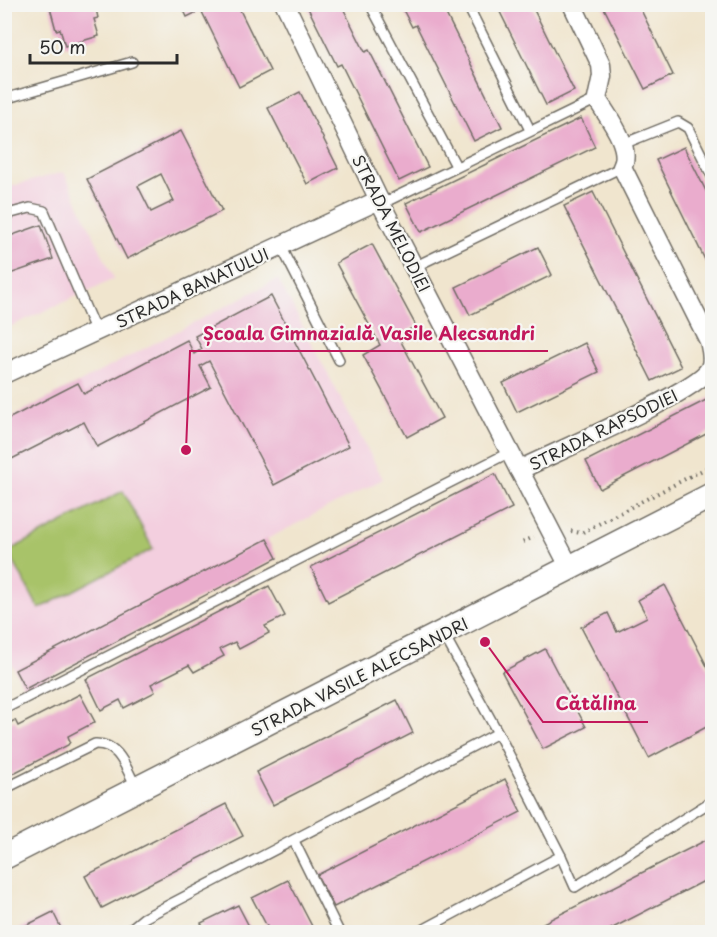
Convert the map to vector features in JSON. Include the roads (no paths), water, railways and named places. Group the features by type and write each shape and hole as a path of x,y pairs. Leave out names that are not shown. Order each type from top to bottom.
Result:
{"street":[{"name":"STRADA MELODIEI","path":"285,4 380,202 570,568"},
{"path":"572,4 602,65 597,99 623,144"},
{"name":"STRADA RAPSODIEI","path":"519,470 681,392 710,368 712,357 709,341 622,167 626,161 623,144"},
{"name":"STRADA BANATULUI","path":"4,374 380,202"},
{"name":"STRADA VASILE ALECSANDRI","path":"4,857 712,495"}],"lane":[{"path":"370,4 456,166"},
{"path":"466,4 530,130"},
{"path":"4,99 132,62"},
{"path":"380,202 597,99"},
{"path":"623,144 678,122 688,128 712,176"},
{"path":"414,267 622,167"},
{"path":"4,215 30,208 44,211 96,332"},
{"path":"281,246 339,360"},
{"path":"4,709 510,452"},
{"path":"442,633 498,733 575,887 712,801"},
{"path":"127,933 144,918 498,733"},
{"path":"4,789 95,744 108,743 116,750 137,789"},
{"path":"294,841 339,933"},
{"path":"419,933 561,856"}],"place":[{"name":"Școala Gimnazială Vasile Alecsandri","path":"186,450"},
{"name":"Cătălina","path":"485,642"}]}
